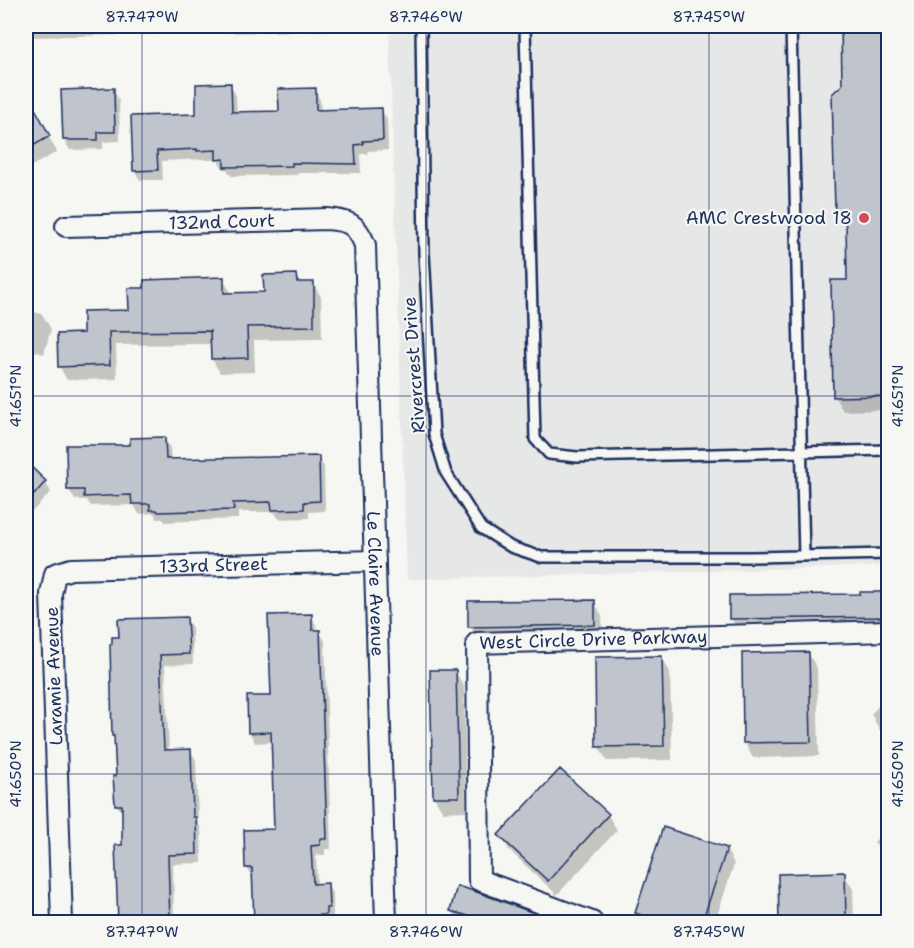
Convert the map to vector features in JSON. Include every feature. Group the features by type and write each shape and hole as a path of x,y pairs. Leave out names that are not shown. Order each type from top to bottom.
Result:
{"street":[{"name":"132nd Court","path":"66,226 327,219 344,221 359,230 365,244"},
{"name":"Le Claire Avenue","path":"365,244 386,922"},
{"name":"133rd Street","path":"55,574 71,569 375,561"},
{"name":"Laramie Avenue","path":"55,574 51,594 62,922"},
{"name":"West Circle Drive Parkway","path":"592,922 479,880 477,643 888,631"}],"lane":[{"name":"Rivercrest Drive","path":"421,26 424,253 434,434 446,472 481,528 511,547 541,557 888,554"},
{"path":"525,26 535,438 549,454 577,457 888,450"},
{"path":"791,26 804,556"}],"shaded area":[{"path":"389,26 888,26 888,566 407,579"}],"building":[{"name":"AMC Crestwood 18","path":"841,26 888,26 888,396 833,397 831,280 847,280 846,225 835,211 832,94 842,85"},
{"path":"231,83 232,112 279,111 278,89 316,88 316,110 382,108 383,140 363,141 363,144 355,145 356,164 292,163 292,166 224,167 224,159 216,160 216,150 197,151 197,149 157,151 158,170 133,171 131,116 196,114 196,84"},
{"path":"114,88 115,132 98,132 98,140 63,140 61,90"},
{"path":"26,92 50,136 26,150"},
{"path":"296,274 297,282 314,282 314,326 247,327 248,358 211,359 210,331 109,332 110,365 58,367 57,334 83,333 83,311 129,310 128,288 144,288 144,280 224,277 224,293 264,292 263,275"},
{"path":"165,437 166,459 319,456 320,501 304,502 304,509 272,510 271,502 233,503 234,510 158,512 150,510 150,504 132,504 131,495 84,497 84,490 67,490 66,445 130,445 130,438"},
{"path":"26,462 46,481 26,504"},
{"path":"860,592 888,592 888,617 729,619 729,595 860,594"},
{"path":"595,600 595,625 468,627 468,601"},
{"path":"312,614 312,630 320,630 327,839 320,839 320,845 311,846 313,884 328,883 329,908 326,908 326,915 320,915 320,922 254,922 252,868 245,868 244,830 274,829 271,732 248,733 247,696 271,696 268,615"},
{"path":"187,617 189,654 160,655 164,750 191,749 193,817 196,817 197,854 168,855 170,922 118,921 115,845 122,845 122,805 115,805 113,776 116,776 114,736 112,736 110,644 112,644 112,637 119,637 118,619"},
{"path":"809,652 811,742 743,743 742,653"},
{"path":"662,656 664,746 596,747 595,657"},
{"path":"430,670 456,670 459,797 433,797"},
{"path":"560,769 609,814 548,881 498,835"},
{"path":"663,827 727,848 702,922 664,922 635,913"},
{"path":"845,872 846,922 779,922 778,874"},
{"path":"457,886 559,922 491,922 450,911"}],"place":[{"name":"AMC Crestwood 18","path":"864,218"}]}
